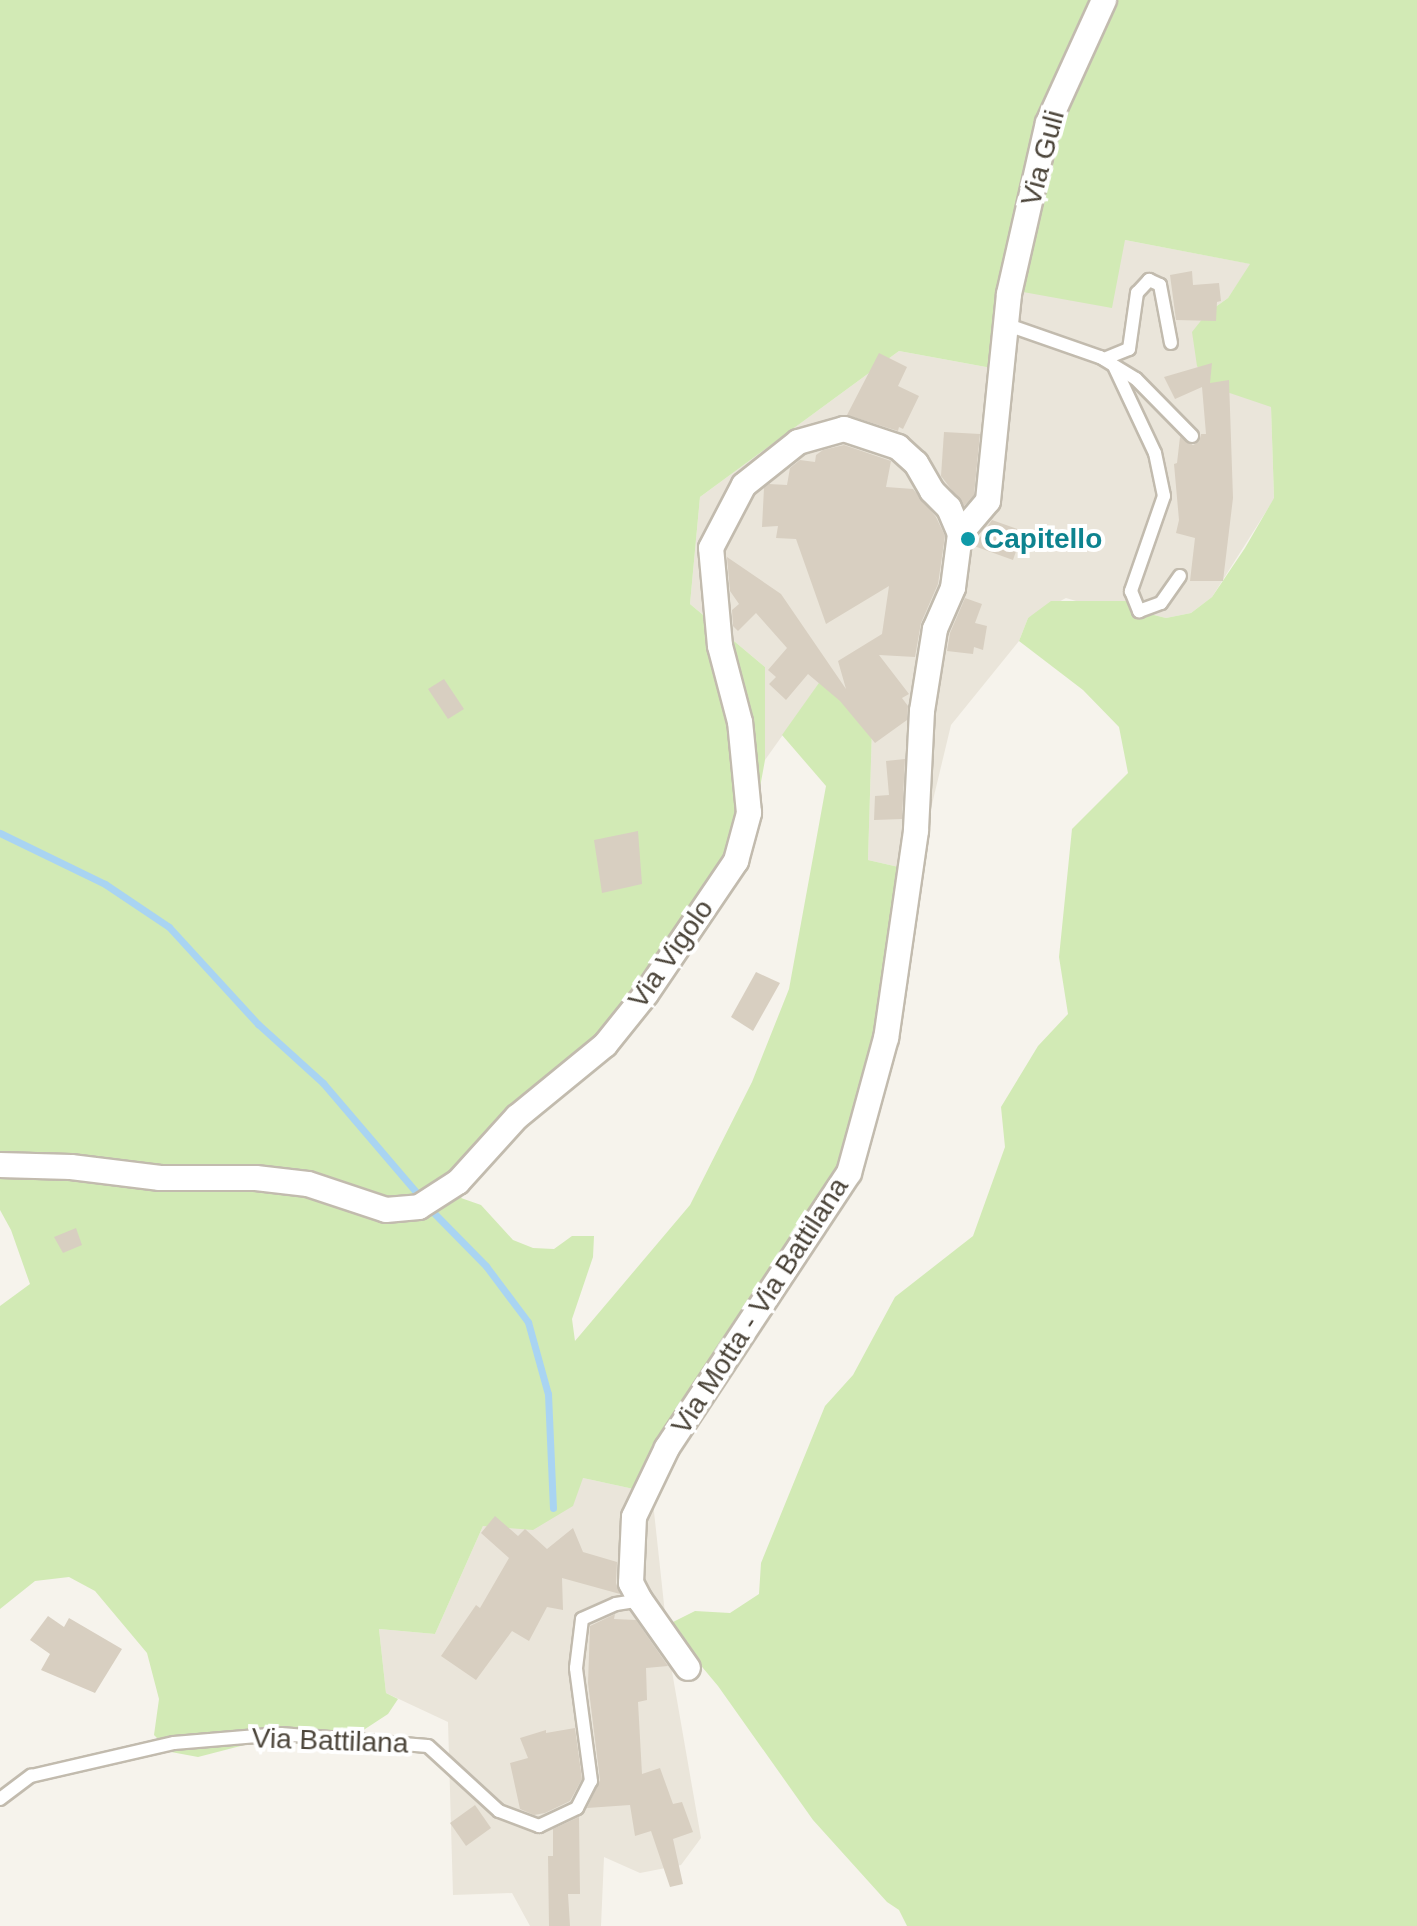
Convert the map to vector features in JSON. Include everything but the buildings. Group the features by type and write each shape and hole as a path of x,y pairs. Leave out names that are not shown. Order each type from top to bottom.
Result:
{"street":[{"name":"Via Guli","path":"1005,324 1048,123 1104,0"},
{"path":"960,534 988,501 1005,324"},
{"name":"Via Vigolo","path":"0,1165 71,1167 160,1178 269,1180 308,1184 386,1210 419,1207 458,1182 517,1117 605,1045 646,994 736,861 749,813 740,722 720,646 711,548 744,485 798,442 844,429 898,447 916,463 932,491 949,508 960,534"},
{"name":"Via Motta - Via Battilana","path":"640,1600 631,1583 634,1517 667,1448 700,1403 766,1295 849,1173 886,1038 916,831 922,711 935,629 953,588 960,534"},
{"path":"640,1600 688,1668"}],"lane":[{"path":"1109,362 1129,349 1137,293 1149,280 1160,285 1171,343"},
{"path":"1005,324 1109,362 1136,379 1192,436"},
{"path":"1109,362 1155,453 1164,496 1131,591 1139,611 1161,603 1180,576"},
{"name":"Via Battilana","path":"0,1799 31,1776 174,1743 281,1734 428,1746 499,1811 539,1826 577,1808 591,1781 576,1668 582,1619 616,1604 640,1600"}],"shaded area":[{"path":"1125,240 1251,264 1228,298 1207,313 1271,406 1274,499 1212,597 1191,613 1166,618 1146,613 1129,601 1086,604 1066,598 1028,618 1019,641 951,725 916,871 868,860 872,729 826,674 765,760 765,667 690,604 700,497 899,351 997,369 1012,289"},
{"path":"583,1478 652,1493 670,1660 701,1838 681,1865 640,1873 604,1857 601,1926 530,1926 512,1893 453,1895 448,1722 386,1693 379,1629 435,1634 483,1526"}],"green space":[{"path":"0,0 1417,0 1417,1926 907,1926 899,1910 887,1902 813,1820 718,1686 667,1625 695,1611 730,1613 759,1594 761,1563 825,1406 853,1375 895,1297 973,1236 1005,1147 1001,1107 1038,1046 1068,1014 1059,957 1072,829 1128,773 1119,727 1083,690 1019,641 1028,618 1051,601 1129,601 1146,613 1166,618 1191,613 1212,597 1245,548 1274,498 1271,407 1212,387 1197,366 1192,332 1207,313 1228,298 1250,264 1125,240 1112,308 1012,290 997,369 899,351 700,497 690,604 765,667 765,760 746,864 623,1041 526,1109 461,1198 481,1205 513,1240 533,1248 554,1249 572,1236 594,1236 593,1257 572,1319 575,1341 690,1205 752,1082 789,989 826,786 782,735 826,673 872,729 868,860 916,871 843,1192 652,1493 583,1478 573,1506 533,1530 483,1526 435,1634 379,1629 386,1693 398,1699 388,1714 362,1731 272,1738 198,1757 171,1752 154,1735 159,1699 147,1653 95,1591 69,1577 35,1581 0,1609 0,1306 30,1284 11,1230 0,1210"}],"waterway":[{"path":"0,833 105,884 169,927 258,1024 323,1083 433,1212 486,1266 528,1322 548,1394 553,1508"}],"place":[{"name":"Capitello","path":"968,539"}]}
